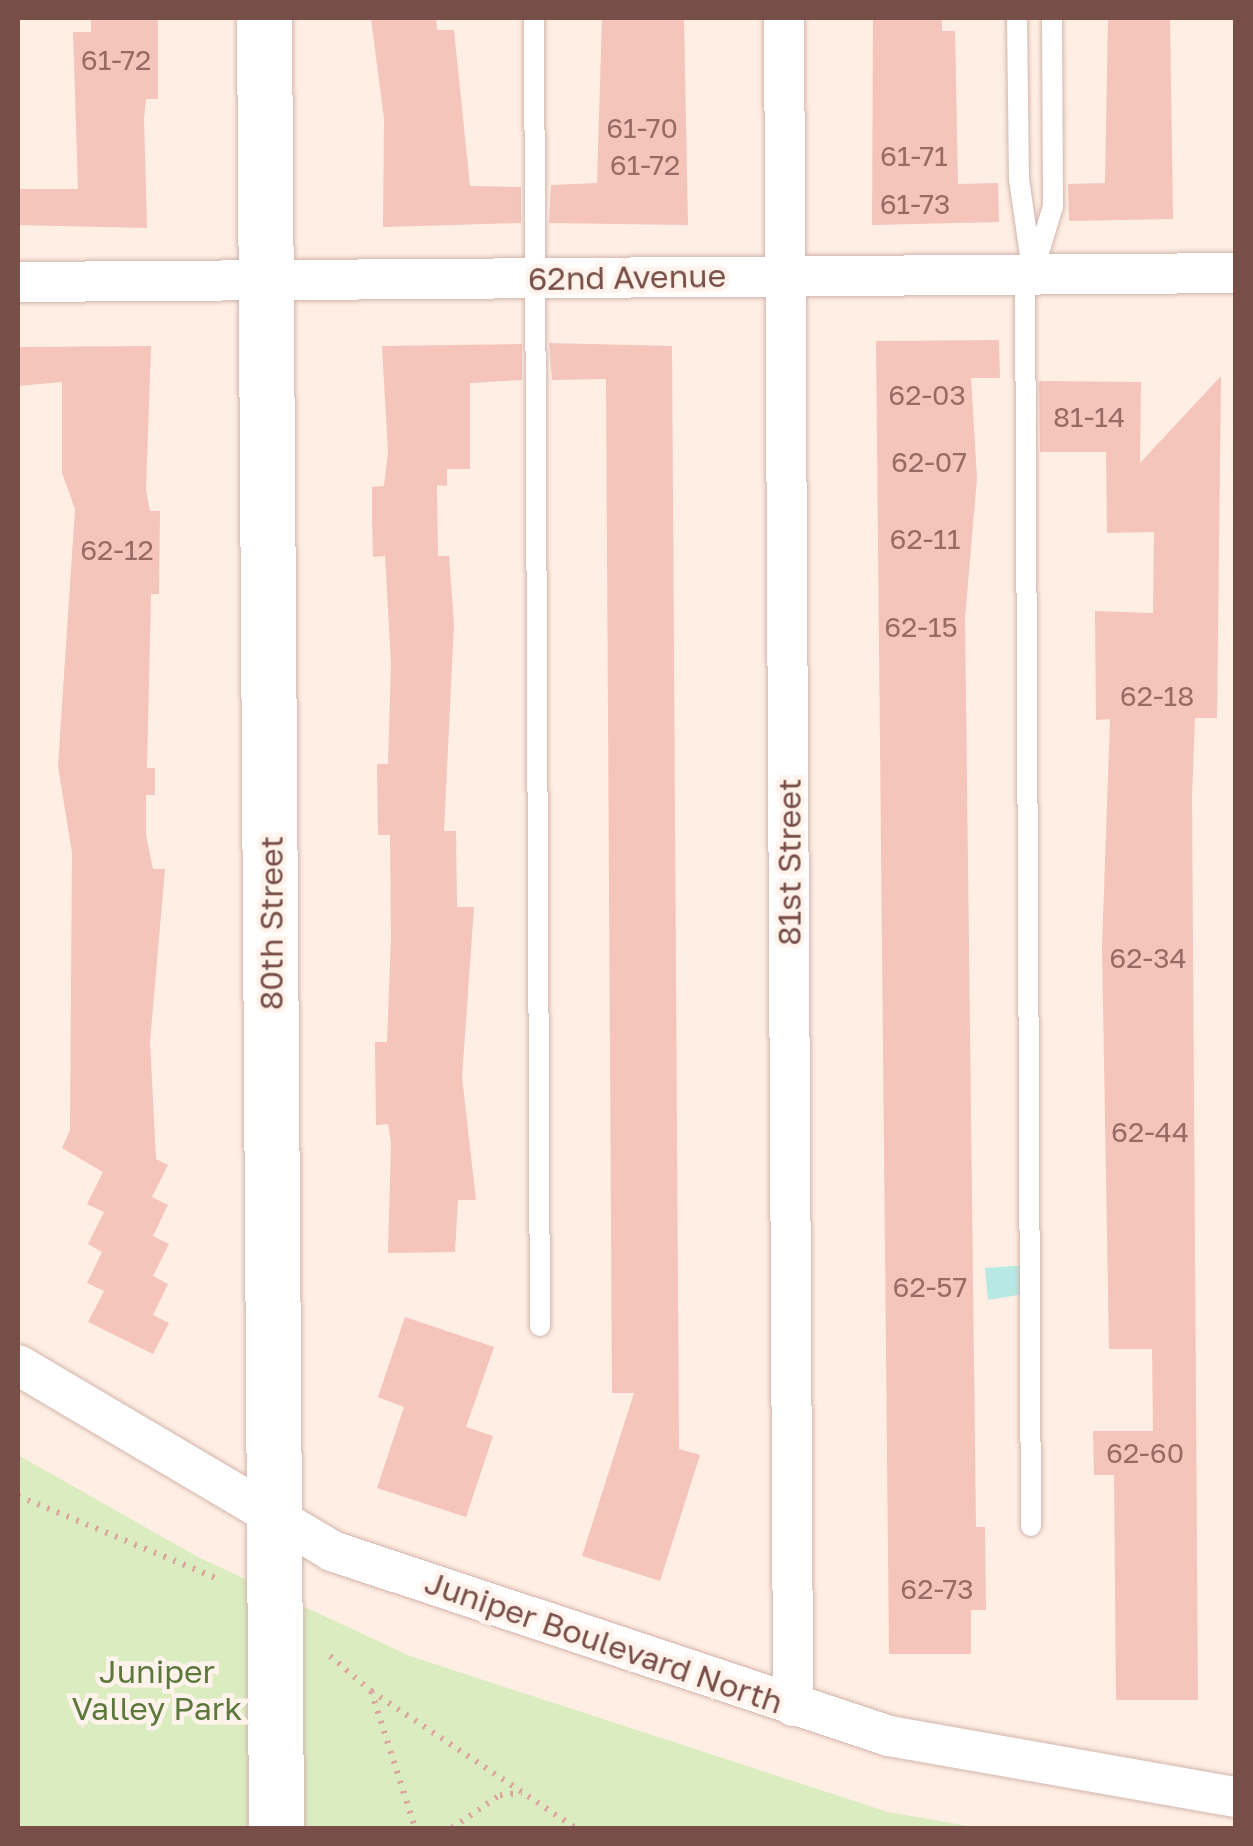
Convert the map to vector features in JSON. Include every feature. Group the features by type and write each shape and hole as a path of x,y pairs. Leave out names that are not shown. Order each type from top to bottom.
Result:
{"street":[{"name":"80th Street","path":"264,18 276,1828"},
{"name":"81st Street","path":"784,18 793,1706"},
{"name":"62nd Avenue","path":"18,282 1236,273"},
{"name":"Juniper Boulevard North","path":"18,1365 332,1550 889,1736 1236,1798"}],"lane":[{"path":"534,18 540,1326"},
{"path":"1017,18 1018,178 1029,272 1031,1526"},
{"path":"1029,272 1053,206 1052,18"}],"path":[{"path":"18,1496 216,1578"},
{"path":"330,1656 371,1691 576,1828"},
{"path":"371,1691 415,1828"},
{"path":"452,1828 500,1794 522,1793"}],"green space":[{"name":"Juniper Valley Park","path":"18,1455 198,1557 410,1656 888,1812 980,1828 18,1828"}],"water":[{"path":"1029,1265 1029,1293 988,1300 985,1268"}],"building":[{"path":"91,18 158,18 158,99 146,99 144,119 147,228 18,225 18,189 78,189 73,32 91,32"},
{"path":"371,18 436,18 437,30 454,30 470,186 521,187 521,223 383,227 384,119"},
{"path":"602,18 684,18 688,225 549,223 551,185 597,183"},
{"path":"873,18 942,18 942,31 955,31 958,184 998,183 999,222 872,225"},
{"path":"1108,18 1170,18 1173,219 1069,221 1068,184 1105,183"},
{"path":"999,340 1000,378 971,378 977,478 965,618 976,1527 985,1527 986,1610 971,1610 971,1654 889,1654 876,341"},
{"path":"549,343 672,346 679,1449 700,1455 660,1581 582,1556 634,1393 612,1393 606,379 552,380"},
{"path":"522,344 522,380 470,383 470,469 447,469 447,486 437,485 438,556 449,556 454,624 444,831 456,831 457,907 474,907 462,1077 476,1200 458,1200 455,1252 388,1253 391,1143 388,1124 376,1125 375,1042 387,1042 391,938 390,835 378,835 377,764 388,764 391,663 385,556 373,557 372,520 372,487 384,486 388,452 382,346"},
{"path":"151,346 146,490 150,511 160,511 159,594 151,594 147,768 155,768 155,795 146,795 146,835 153,869 165,869 150,1042 156,1159 168,1165 152,1197 168,1205 153,1236 169,1244 153,1276 168,1284 153,1315 169,1323 153,1354 88,1322 104,1291 87,1283 102,1252 88,1244 104,1212 87,1204 103,1172 62,1148 70,1130 72,853 58,766 75,509 62,473 62,382 18,386 18,347"},
{"path":"1221,376 1217,718 1195,718 1192,796 1198,1700 1116,1700 1114,1475 1094,1475 1093,1431 1153,1431 1152,1349 1109,1349 1102,947 1110,719 1096,720 1095,611 1153,613 1154,532 1107,533 1106,452 1040,452 1039,381 1141,382 1140,463"},
{"path":"405,1317 494,1347 466,1427 493,1436 466,1517 377,1488 404,1407 378,1397"}]}
